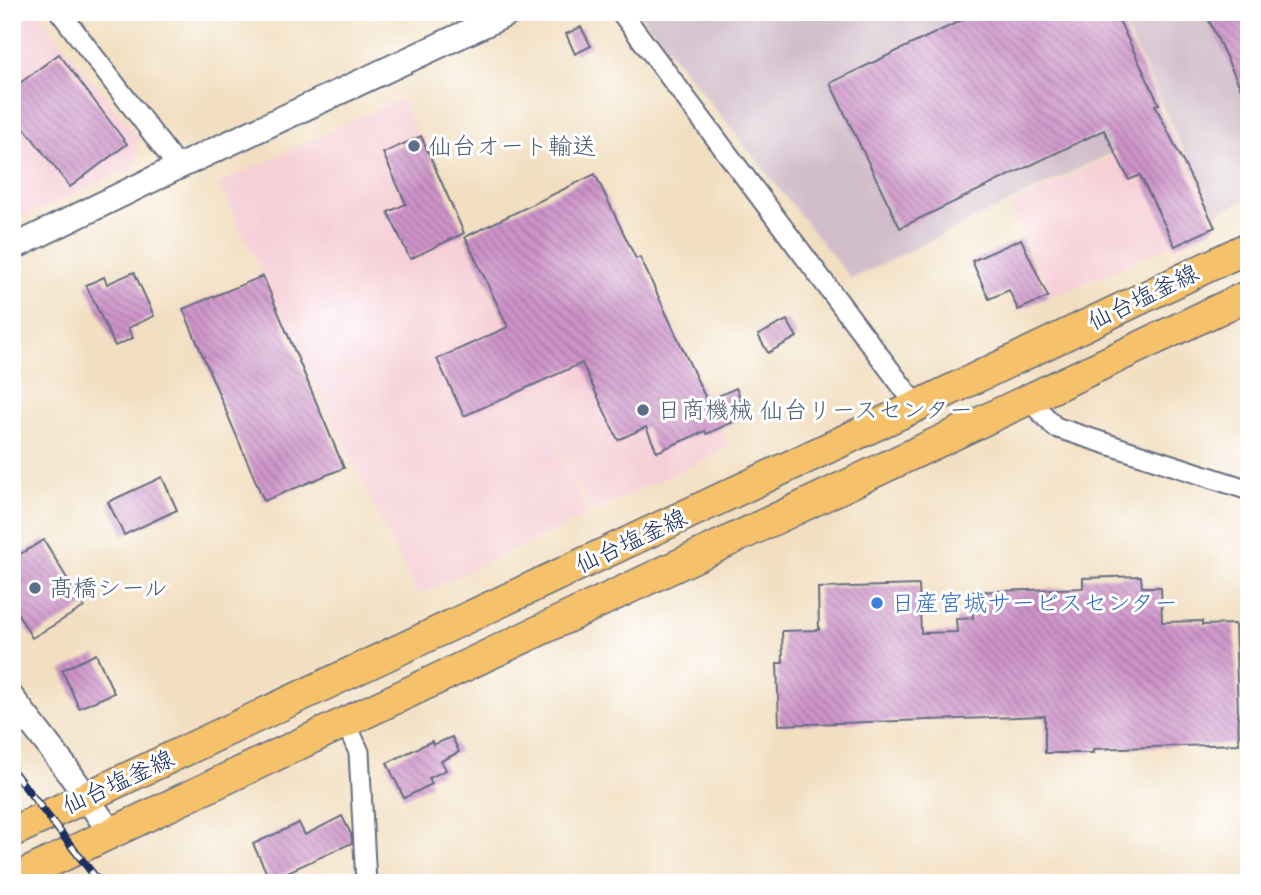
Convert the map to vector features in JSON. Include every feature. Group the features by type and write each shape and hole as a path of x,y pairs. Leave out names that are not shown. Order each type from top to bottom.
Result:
{"main road":[{"name":"仙台塩釜線","path":"12,832 917,407 1249,247"},
{"name":"仙台塩釜線","path":"12,880 345,720 1249,295"}],"street":[{"path":"60,12 177,167"},
{"path":"12,248 177,167 511,12"},
{"path":"621,12 917,407"},
{"path":"1028,399 1055,427 1249,490"},
{"path":"12,698 111,833"},
{"path":"345,720 359,752 366,883"}],"shaded area":[{"path":"12,12 37,12 139,139 135,166 12,222"},
{"path":"638,12 1114,12 1167,126 851,279"},
{"path":"1118,12 1249,12 1249,198 1214,214"},
{"path":"401,98 500,317 639,254 729,448 591,512 521,365 588,514 417,595 219,184"},
{"path":"1170,127 1217,225 1052,297 1009,206"}],"building":[{"path":"979,12 1115,12 1159,104 1155,105 1215,227 1175,246 1140,175 1129,180 1104,130 900,228 830,83"},
{"path":"1205,12 1249,12 1249,106"},
{"path":"581,27 591,46 575,54 566,34"},
{"path":"59,54 127,144 70,187 12,112 12,89"},
{"path":"421,136 464,233 410,259 388,212 406,204 383,153"},
{"path":"595,174 636,259 640,257 707,401 736,388 748,415 707,434 705,431 657,452 646,427 618,440 582,363 464,416 437,359 508,327 465,237"},
{"path":"1021,239 1048,297 1018,310 1009,290 989,299 972,261"},
{"path":"134,272 154,316 128,328 133,338 115,346 86,285 104,277 107,284"},
{"path":"263,276 344,468 264,501 183,309"},
{"path":"787,320 797,337 768,353 758,335"},
{"path":"162,477 177,510 124,535 108,502"},
{"path":"44,540 84,607 32,638 12,604 12,559"},
{"path":"1141,576 1142,587 1161,587 1162,622 1235,624 1239,744 1093,749 1093,753 1045,753 1045,716 779,725 777,663 783,663 782,631 819,630 818,588 919,585 921,633 957,632 956,619 973,618 972,592 1083,588 1083,578"},
{"path":"96,654 114,693 79,708 62,670"},
{"path":"452,737 459,752 441,761 446,770 429,778 432,784 404,798 387,763 432,741 433,745"},
{"path":"342,816 351,834 352,843 270,880 253,844 299,823 305,835"}],"railway":[{"path":"12,770 100,883"}],"place":[{"name":"仙台オート輸送","path":"414,146"},
{"name":"日商機械 仙台リースセンター","path":"643,410"},
{"name":"髙橋シール","path":"35,588"},
{"name":"日産宮城サービスセンター","path":"877,603"}]}
